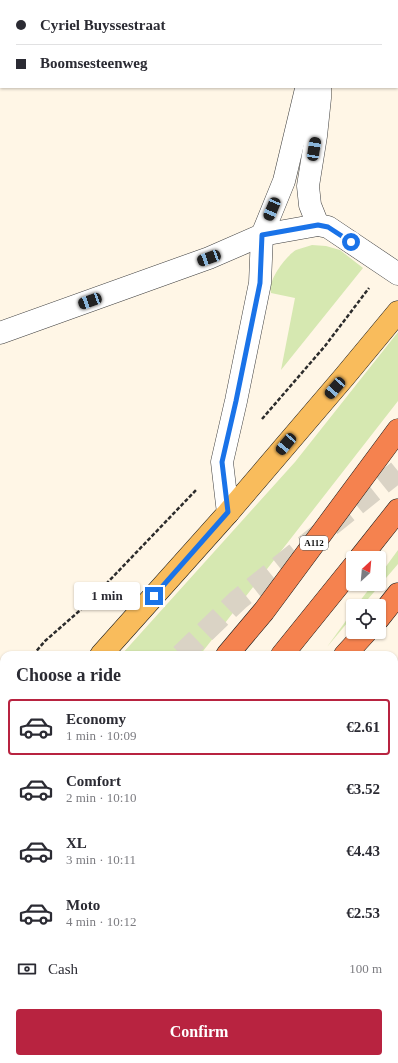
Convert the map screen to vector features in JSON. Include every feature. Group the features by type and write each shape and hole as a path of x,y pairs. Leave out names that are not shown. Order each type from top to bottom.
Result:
{"highway":[{"name":"A112","path":"230,651 264,611 398,430"},
{"path":"366,551 398,510"},
{"path":"285,651 346,575"},
{"path":"386,609 398,594"},
{"path":"349,651 360,639"}],"main road":[{"path":"105,651 228,512 398,312"}],"street":[{"path":"228,512 222,462 260,283 262,235 284,181 307,88"},
{"path":"318,225 310,205 308,186 316,136 320,88"},
{"path":"0,333 209,258 262,235 318,225 328,227 392,270"}],"path":[{"path":"258,423 392,270"},
{"path":"36,651 85,606 222,462"}],"green space":[{"path":"312,245 326,246 340,250 363,268 281,370 295,298 271,293 272,282 278,269 292,253 296,250"},
{"path":"398,332 398,401 203,651 125,651 295,462"},
{"path":"398,550 398,564 386,578 386,566"},
{"path":"368,591 375,591 368,599 361,599"},
{"path":"346,621 346,624 327,647"}],"tunnel":[{"path":"185,651 238,600 398,471"}],"route":[{"path":"154,596 228,512 222,462 260,283 262,235 318,225 328,227 351,242"}]}
